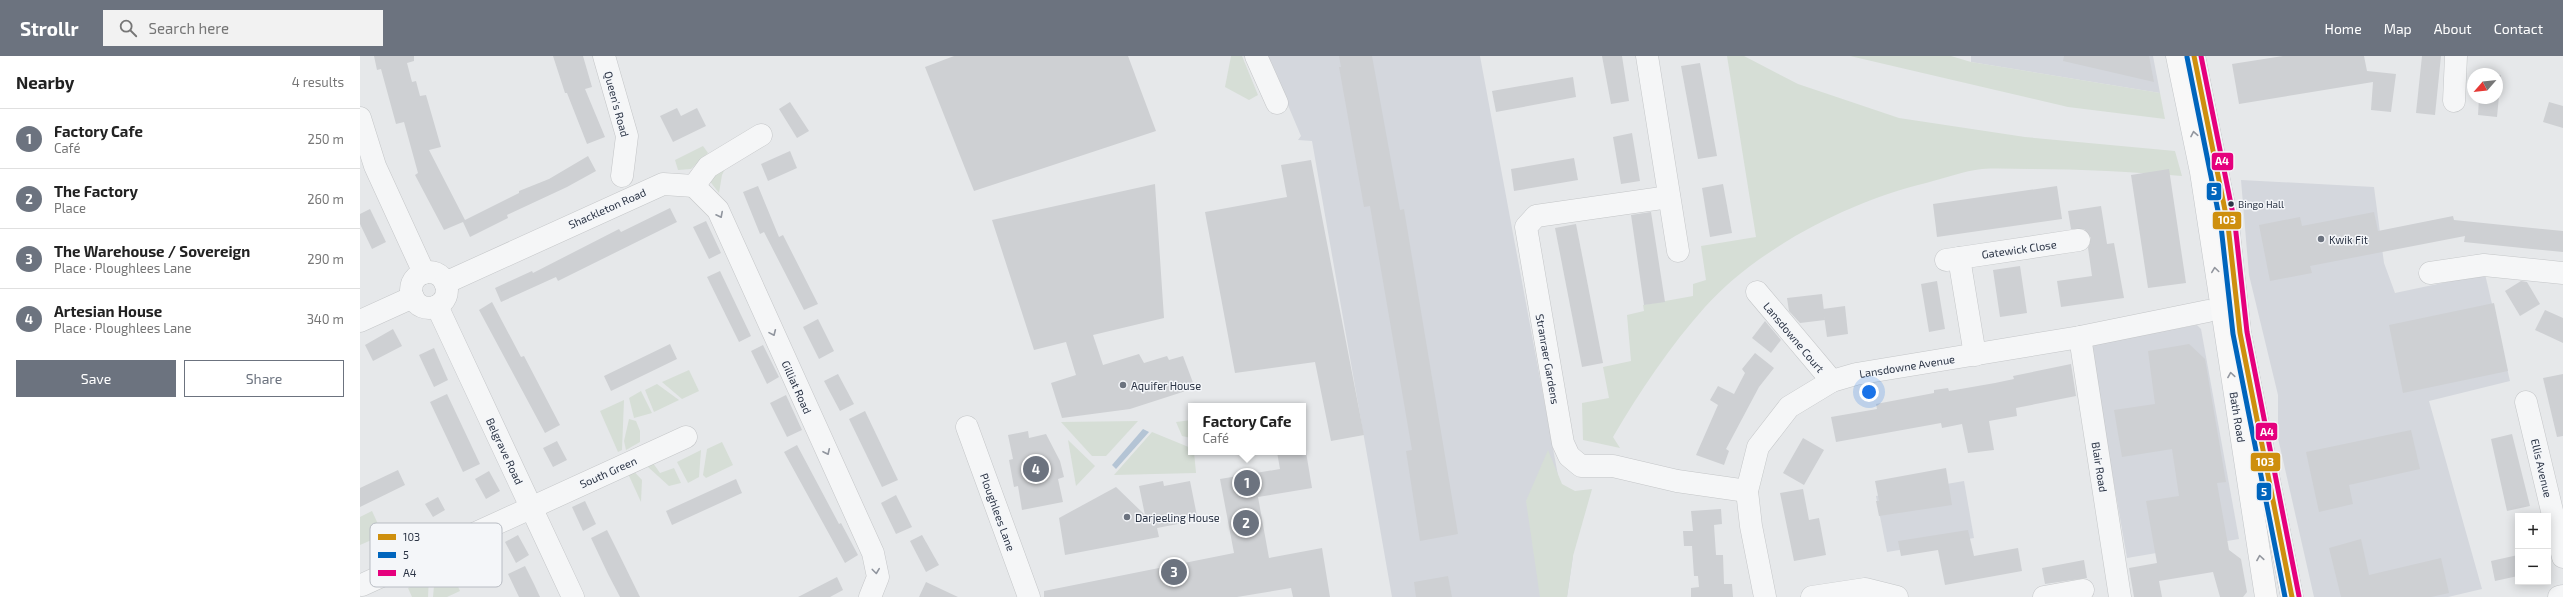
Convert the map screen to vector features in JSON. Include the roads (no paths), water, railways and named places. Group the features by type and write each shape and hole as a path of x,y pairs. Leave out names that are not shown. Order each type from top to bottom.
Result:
{"main road":[{"path":"2177,56 2195,99"},
{"path":"2194,56 2195,99 2209,170 2228,225 2221,304"},
{"name":"Bath Road","path":"2221,304 2266,597"},
{"name":"Bath Road","path":"2221,304 2240,333 2292,597"}],"street":[{"name":"Queen's Road","path":"604,56 627,136 622,176"},
{"path":"1256,56 1277,104"},
{"path":"1647,56 1678,251"},
{"path":"2454,101 2456,56"},
{"path":"360,118 375,166 424,273"},
{"path":"694,186 708,167 761,136"},
{"name":"Shackleton Road","path":"445,283 662,184 694,186"},
{"name":"Gilliat Road","path":"694,186 718,210 873,553 878,576 870,597"},
{"name":"Stranraer Gardens","path":"1669,197 1536,216 1526,227 1563,443 1569,456 1580,466 1613,466 1677,481 1747,491"},
{"name":"Gatewick Close","path":"1975,355 1952,259 2080,240"},
{"path":"2430,273 2484,264 2563,274"},
{"path":"424,273 434,273 445,283 446,293 438,306 432,308 421,306 413,297 412,285 419,276 424,273"},
{"name":"Lansdowne Court","path":"1756,292 1832,381"},
{"path":"360,321 413,297"},
{"name":"Lansdowne Avenue","path":"1765,597 1751,526 1747,491 1758,447 1789,407 1832,381 1856,374 2080,337 2221,304"},
{"name":"Belgrave Road","path":"438,306 572,597"},
{"name":"Blair Road","path":"2080,337 2120,597"},
{"name":"Ellis Avenue","path":"2526,402 2563,557"},
{"name":"Ploughlees Lane","path":"967,427 1029,597"},
{"name":"South Green","path":"495,523 686,437"},
{"name":"South Green","path":"362,585 370,581"},
{"path":"1812,597 1865,589 1897,597"},
{"path":"2559,597 2563,596"}],"water":[{"path":"1143,429 1149,432 1116,469 1112,465"}],"place":[{"name":"Bingo Hall","path":"2231,204"},
{"name":"Kwik Fit","path":"2321,239"},
{"name":"Aquifer House","path":"1123,385"},
{"name":"Artesian House","path":"1036,469"},
{"name":"Factory Cafe","path":"1247,483"},
{"name":"Darjeeling House","path":"1127,517"},
{"name":"The Factory","path":"1246,523"},
{"name":"The Warehouse / Sovereign","path":"1174,572"}]}
